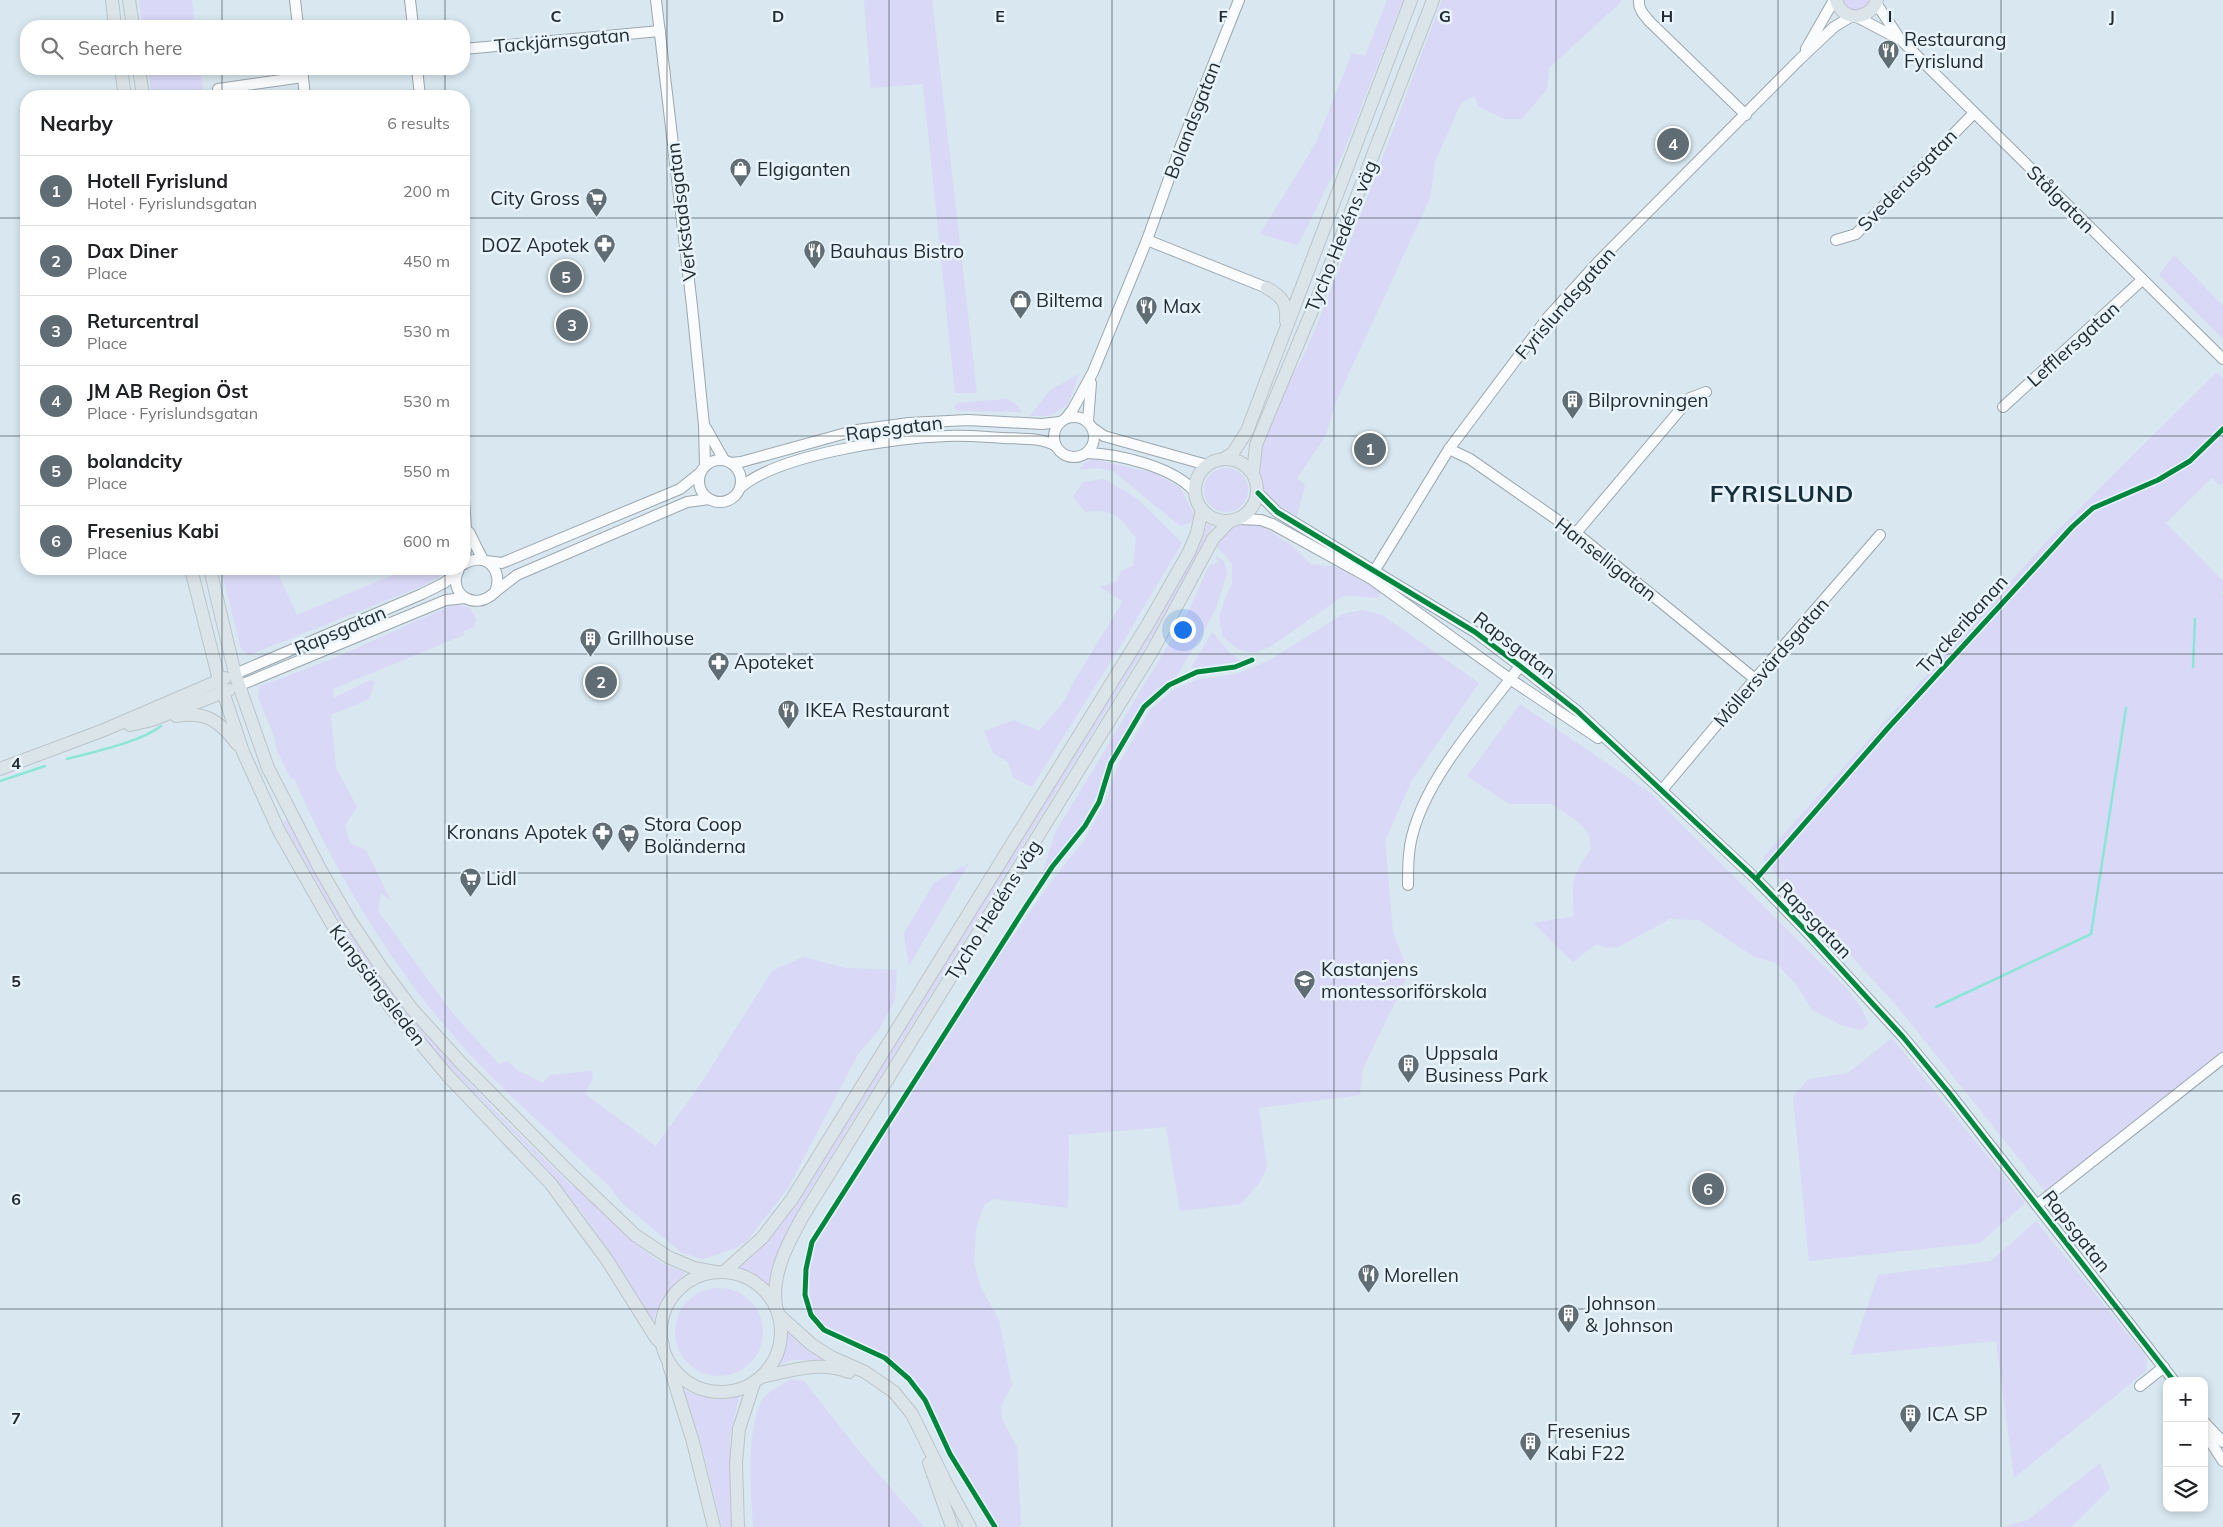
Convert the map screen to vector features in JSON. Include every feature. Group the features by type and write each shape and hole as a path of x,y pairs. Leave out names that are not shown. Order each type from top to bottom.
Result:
{"main road":[{"path":"112,0 114,20"},
{"path":"129,0 132,20"},
{"name":"Tycho Hedéns väg","path":"1225,458 1233,453 1247,431 1412,0"},
{"name":"Tycho Hedéns väg","path":"1254,473 1256,445 1319,294 1433,0"},
{"path":"1835,0 1840,9 1855,17 1868,13 1876,2"},
{"path":"122,75 124,90"},
{"path":"140,75 142,90"},
{"path":"1267,288 1285,291 1304,282"},
{"path":"1267,288 1278,294 1284,301 1287,308 1286,328"},
{"path":"1225,458 1241,462 1254,473 1258,493 1252,508 1235,520 1220,521 1210,517 1202,510 1195,492 1196,482 1207,465 1225,458"},
{"name":"Tycho Hedéns väg","path":"719,1272 762,1238 792,1199 1148,624 1189,552 1197,533 1202,510"},
{"name":"Tycho Hedéns väg","path":"778,1311 775,1291 778,1270 803,1216 1153,650 1213,539 1235,520"},
{"name":"Kungsängsleden","path":"193,575 221,686 243,752 279,831 308,884 348,948 391,1008 448,1076 551,1184 607,1260 664,1350"},
{"name":"Kungsängsleden","path":"211,575 236,680 268,768 320,869 349,919 412,1008 504,1108 635,1235 668,1257 694,1268 719,1272"},
{"name":"Rapsgatan","path":"221,686 236,680"},
{"path":"152,720 221,686"},
{"path":"0,769 221,686"},
{"path":"104,730 192,713 202,715 219,724 243,752"},
{"path":"714,1527 693,1442 664,1350 661,1331 663,1316 673,1297 688,1282 701,1275 719,1272 740,1275 754,1282 766,1292 778,1311 818,1348 832,1357 865,1372 894,1392 912,1414 970,1527"},
{"path":"738,1527 736,1463 739,1428 757,1380 772,1365 779,1350 782,1333 778,1311"},
{"path":"664,1350 675,1370 688,1382 704,1390 721,1392 738,1390 757,1380 814,1366 827,1366 858,1375 880,1389 909,1421 927,1459 952,1527"}],"street":[{"path":"295,0 297,20"},
{"path":"410,0 412,20"},
{"name":"Verkstadsgatan","path":"656,0 704,425 703,470"},
{"name":"Bolandsgatan","path":"1063,420 1073,409 1093,372 1147,240 1180,148 1239,0"},
{"path":"1639,0 1638,4 1650,22 1746,116"},
{"name":"Fyrislundsgatan","path":"1799,60 1835,0"},
{"name":"Stålgatan","path":"1876,2 1900,40 2223,359"},
{"name":"Fyrislundsgatan","path":"1372,574 1449,449 1548,317 1599,261 1746,116 1799,60 1834,27 1855,17"},
{"name":"Stålgatan","path":"1855,17 1900,40"},
{"name":"Tackjärnsgatan","path":"470,48 660,31"},
{"path":"218,89 292,75"},
{"path":"303,75 304,90"},
{"path":"418,75 420,90"},
{"name":"Svederusgatan","path":"1836,240 1856,234 1974,113"},
{"path":"1147,240 1267,288"},
{"name":"Lefflersgatan","path":"2003,407 2142,280"},
{"name":"Bolandsgatan","path":"1091,425 1088,398 1093,372"},
{"path":"1576,533 1690,398 1706,392"},
{"path":"1195,492 1188,483 1179,477 1104,453 1087,453 1070,457 1062,453 1056,446 1053,438 1055,429 1063,420 1080,417 1104,436 1207,465"},
{"name":"Rapsgatan","path":"728,462 741,462 857,430 909,423 968,420 1042,424 1063,420"},
{"name":"Verkstadsgatan","path":"704,425 728,462"},
{"path":"1087,453 1093,446 1095,438 1091,425"},
{"name":"Rapsgatan","path":"740,488 758,474 794,462 866,445 914,438 949,436 1019,439 1048,441 1056,446"},
{"name":"Hanselligatan","path":"1449,449 1470,459 1576,533 1755,679"},
{"path":"459,575 456,584 458,591 465,598 477,602 483,601 523,573 687,502 709,499 724,502 736,494 740,488 741,478 737,469 728,462 712,462 680,489 502,563 470,561"},
{"path":"703,470 701,489 709,499"},
{"name":"Rapsgatan","path":"1258,493 1277,512 1372,574 1510,679 1620,753"},
{"name":"Rapsgatan","path":"1235,520 1261,520 1272,524 1372,574 1475,632 1576,711 1762,886 1889,1020 1950,1094 2171,1377"},
{"path":"470,532 484,561 492,566 498,577 495,592"},
{"name":"Möllersvärdsgatan","path":"1662,790 1880,535"},
{"name":"Rapsgatan","path":"236,680 422,594 444,583 452,575"},
{"name":"Rapsgatan","path":"236,680 446,600 465,598"},
{"name":"Rapsgatan","path":"1510,679 1520,666"},
{"path":"1408,885 1409,853 1415,827 1424,802 1455,753 1510,679"},
{"path":"2037,1205 2223,1058"},
{"path":"2140,1386 2164,1367"},
{"path":"2208,1426 2223,1442"},
{"path":"2208,1429 2212,1444 2223,1461"}],"shaded area":[{"path":"139,0 192,0 194,20 141,20"},
{"path":"864,0 932,0 977,393 955,393 923,84 871,88"},
{"path":"1387,0 1403,0 1342,156 1298,245 1260,234 1316,143 1352,53 1365,56"},
{"path":"1442,0 1621,0 1549,68 1547,89 1522,119 1505,119 1479,107 1474,96 1461,103 1435,162 1430,198 1337,399 1325,437 1297,478 1305,485 1297,516 1272,498 1263,487 1258,473 1261,439 1275,406 1309,344"},
{"path":"1841,0 1872,0 1863,10 1849,10"},
{"path":"149,75 201,75 203,90 151,90"},
{"path":"2174,255 2223,306 2223,339 2159,275"},
{"path":"2217,372 2223,379 2223,483 2220,486 2212,478 2166,523 2223,581 2223,592 2220,593 2223,595 2223,1058 2048,1195 1897,1006 1763,860 1765,855 2047,541"},
{"path":"1079,374 1068,404 1050,416 1030,416 1049,391"},
{"path":"1007,399 1015,403 1022,412 959,411 954,408 957,403"},
{"path":"1092,459 1154,473 1180,487 1194,515 1192,522 1180,526 1113,471 1096,468 1079,470 1083,464"},
{"path":"1222,468 1230,468 1242,474 1248,490 1242,506 1230,512 1222,512 1210,506 1204,494 1204,486 1210,474"},
{"path":"1104,479 1138,499 1182,543 1123,642 1032,787 1013,777 1008,762 993,753 984,731 1014,720 1039,731 1065,700 1073,683 1123,601 1100,587 1117,581 1121,571 1133,566 1136,538 1115,515 1103,511 1085,512 1073,497 1083,482"},
{"path":"1245,523 1260,526 1270,531 1291,545 1311,564 1339,567 1381,592 1378,598 1343,596 1270,647 1253,653 1238,649 1223,637 1219,618 1232,584 1232,564 1216,545 1228,531 1235,526"},
{"path":"1207,524 1212,526 1165,615 802,1203 777,1255 769,1289 751,1275 735,1268 755,1254 779,1226 856,1107 1163,612 1203,538"},
{"path":"1215,555 1224,561 1227,574 1216,608 1206,627 1176,677 1142,702 1106,765 1097,795 1078,831 1042,875 1055,833 1188,612 1209,566 1218,562"},
{"path":"222,575 279,575 297,615 393,575 442,575 425,585 249,655 241,649"},
{"path":"454,604 470,608 476,619 474,627 464,631 464,635 335,688 333,687 334,698 371,680 375,681 369,699 331,715 336,768 357,807 345,826 350,843 366,850 391,901 381,893 378,911 453,1014 499,1064 508,1061 517,1070 543,1083 550,1075 592,1071 593,1078 585,1094 656,1146 702,1082 772,971 803,957 846,968 897,970 895,1000 878,1031 858,1054 788,1188 747,1241 734,1249 703,1259 682,1253 623,1204 609,1186 476,1061 421,997 396,963 351,891 294,778 291,779 277,751 274,736 258,697 260,686 335,658"},
{"path":"1362,610 1382,615 1479,683 1412,780 1385,841 1393,932 1409,973 1363,1068 1360,1095 1259,1108 1267,1167 1260,1182 1241,1204 1180,1211 1166,1127 1069,1135 1068,1208 993,1199 984,1205 976,1229 974,1263 981,1288 999,1320 1012,1385 1001,1406 1002,1420 1017,1447 1021,1525 1018,1527 995,1527 950,1454 925,1400 909,1379 885,1358 824,1330 811,1315 805,1295 806,1269 812,1242 929,1056 1051,882 1084,841 1106,800 1118,765 1150,710 1173,690 1199,679 1236,674 1270,660 1343,614"},
{"path":"1212,632 1231,654 1242,661 1191,668"},
{"path":"1520,704 1649,792 1848,990 1862,1009 1868,1024 1861,1030 1843,1026 1812,1010 1796,984 1776,963 1754,957 1699,920 1670,919 1618,947 1606,948 1596,944 1573,962 1533,923 1574,916 1574,880 1591,849 1589,834 1576,820 1551,804 1509,804 1467,776"},
{"path":"288,820 406,1010 445,1056 529,1144 637,1245 661,1263 686,1273 665,1295 652,1323 629,1282 604,1244 563,1188 436,1052 382,985 346,932 314,877 283,822"},
{"path":"969,863 909,966 904,933 934,883"},
{"path":"1892,1038 2025,1203 1980,1243 1809,1261 1793,1096 1809,1079 1848,1073"},
{"path":"2036,1221 2147,1358 2146,1371 2014,1478 1996,1341 1851,1355 1878,1275 1991,1261"},
{"path":"719,1288 736,1292 750,1301 759,1315 763,1332 759,1349 750,1363 736,1372 719,1376 702,1372 688,1363 679,1349 675,1332 679,1315 688,1301 702,1292"},
{"path":"786,1331 806,1348 830,1360 794,1360 778,1364 785,1347"},
{"path":"790,1379 804,1381 859,1451 924,1527 753,1527 751,1462 757,1413 764,1397"},
{"path":"683,1390 711,1399 739,1396 730,1438 731,1527 722,1527 701,1443"},
{"path":"2100,1463 2110,1488 2071,1527 2002,1527 2028,1520"}],"waterway":[{"path":"2193,667 2195,619"},
{"path":"1936,1007 2091,934 2126,708"},
{"path":"67,759 129,742 161,726"},
{"path":"0,781 45,766"}],"cycle path":[{"name":"Tryckeribanan","path":"1756,879 1888,728 2072,527 2093,508 2158,480 2190,461 2223,429"},
{"path":"1258,493 1277,512 1475,632 1520,666 1577,711 1756,879 1903,1037 1950,1094 2171,1377"},
{"path":"995,1527 950,1454 925,1400 909,1379 885,1358 824,1330 811,1315 805,1295 806,1269 812,1242 1025,908 1052,867 1085,826 1099,802 1111,763 1144,707 1169,685 1197,672 1235,667 1252,660"}],"place":[{"name":"Restaurang Fyrislund","path":"1888,69"},
{"name":"JM AB Region Öst","path":"1673,144"},
{"name":"Elgiganten","path":"741,188"},
{"name":"City Gross","path":"596,217"},
{"name":"DOZ Apotek","path":"605,264"},
{"name":"Bauhaus Bistro","path":"814,270"},
{"name":"bolandcity","path":"566,277"},
{"name":"Biltema","path":"1020,319"},
{"name":"Returcentral","path":"572,325"},
{"name":"Max","path":"1147,325"},
{"name":"Bilprovningen","path":"1572,419"},
{"name":"Hotell Fyrislund","path":"1370,449"},
{"name":"Grillhouse","path":"591,657"},
{"name":"Apoteket","path":"718,681"},
{"name":"Dax Diner","path":"601,682"},
{"name":"IKEA Restaurant","path":"789,729"},
{"name":"Kronans Apotek","path":"603,851"},
{"name":"Stora Coop Boländerna","path":"628,854"},
{"name":"Lidl","path":"470,897"},
{"name":"Kastanjens montessoriförskola","path":"1305,999"},
{"name":"Uppsala Business Park","path":"1409,1083"},
{"name":"Fresenius Kabi","path":"1708,1189"},
{"name":"Morellen","path":"1368,1294"},
{"name":"Johnson & Johnson","path":"1569,1333"},
{"name":"ICA SP","path":"1911,1433"},
{"name":"Fresenius Kabi F22","path":"1531,1461"}],"district":[{"name":"FYRISLUND","path":"1782,494"}]}
